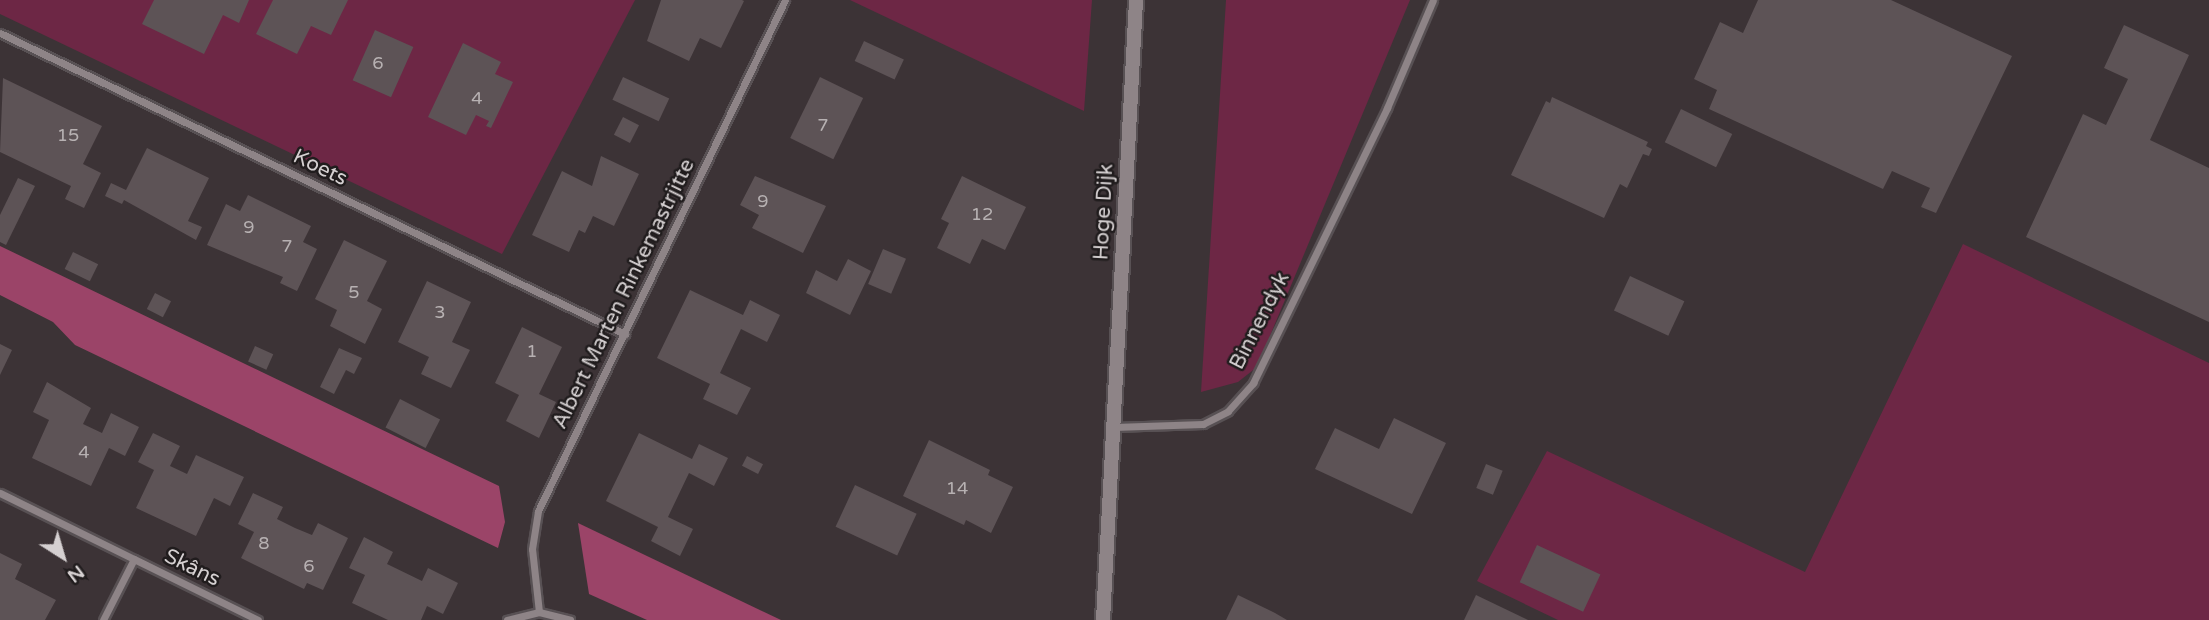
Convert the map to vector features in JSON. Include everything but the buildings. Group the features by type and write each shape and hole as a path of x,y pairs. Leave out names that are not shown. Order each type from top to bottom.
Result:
{"main road":[{"name":"Hoge Dijk","path":"1114,427 1136,0"},
{"path":"1103,620 1114,427"}],"street":[{"name":"Albert Marten Rinkemastrjitte","path":"539,612 532,549 538,511 785,0"},
{"name":"Binnendyk","path":"1114,427 1203,424 1228,411 1253,383 1388,108 1433,0"},
{"name":"Koets","path":"0,33 625,334"},
{"path":"0,493 134,559"},
{"name":"Skâns","path":"103,620 134,559 258,620"},
{"path":"507,620 539,612 570,620"}],"shaded area":[{"path":"0,0 635,0 502,254 0,14"},
{"path":"850,0 1092,0 1084,111"},
{"path":"1226,0 1410,0 1257,367 1238,382 1201,392"},
{"path":"1963,244 2209,363 2209,620 1558,620 1477,581 1547,451 1805,572"},
{"path":"0,246 499,486 505,522 498,548 75,345 53,322 0,295"},
{"path":"578,523 781,620 647,620 589,594"}]}
